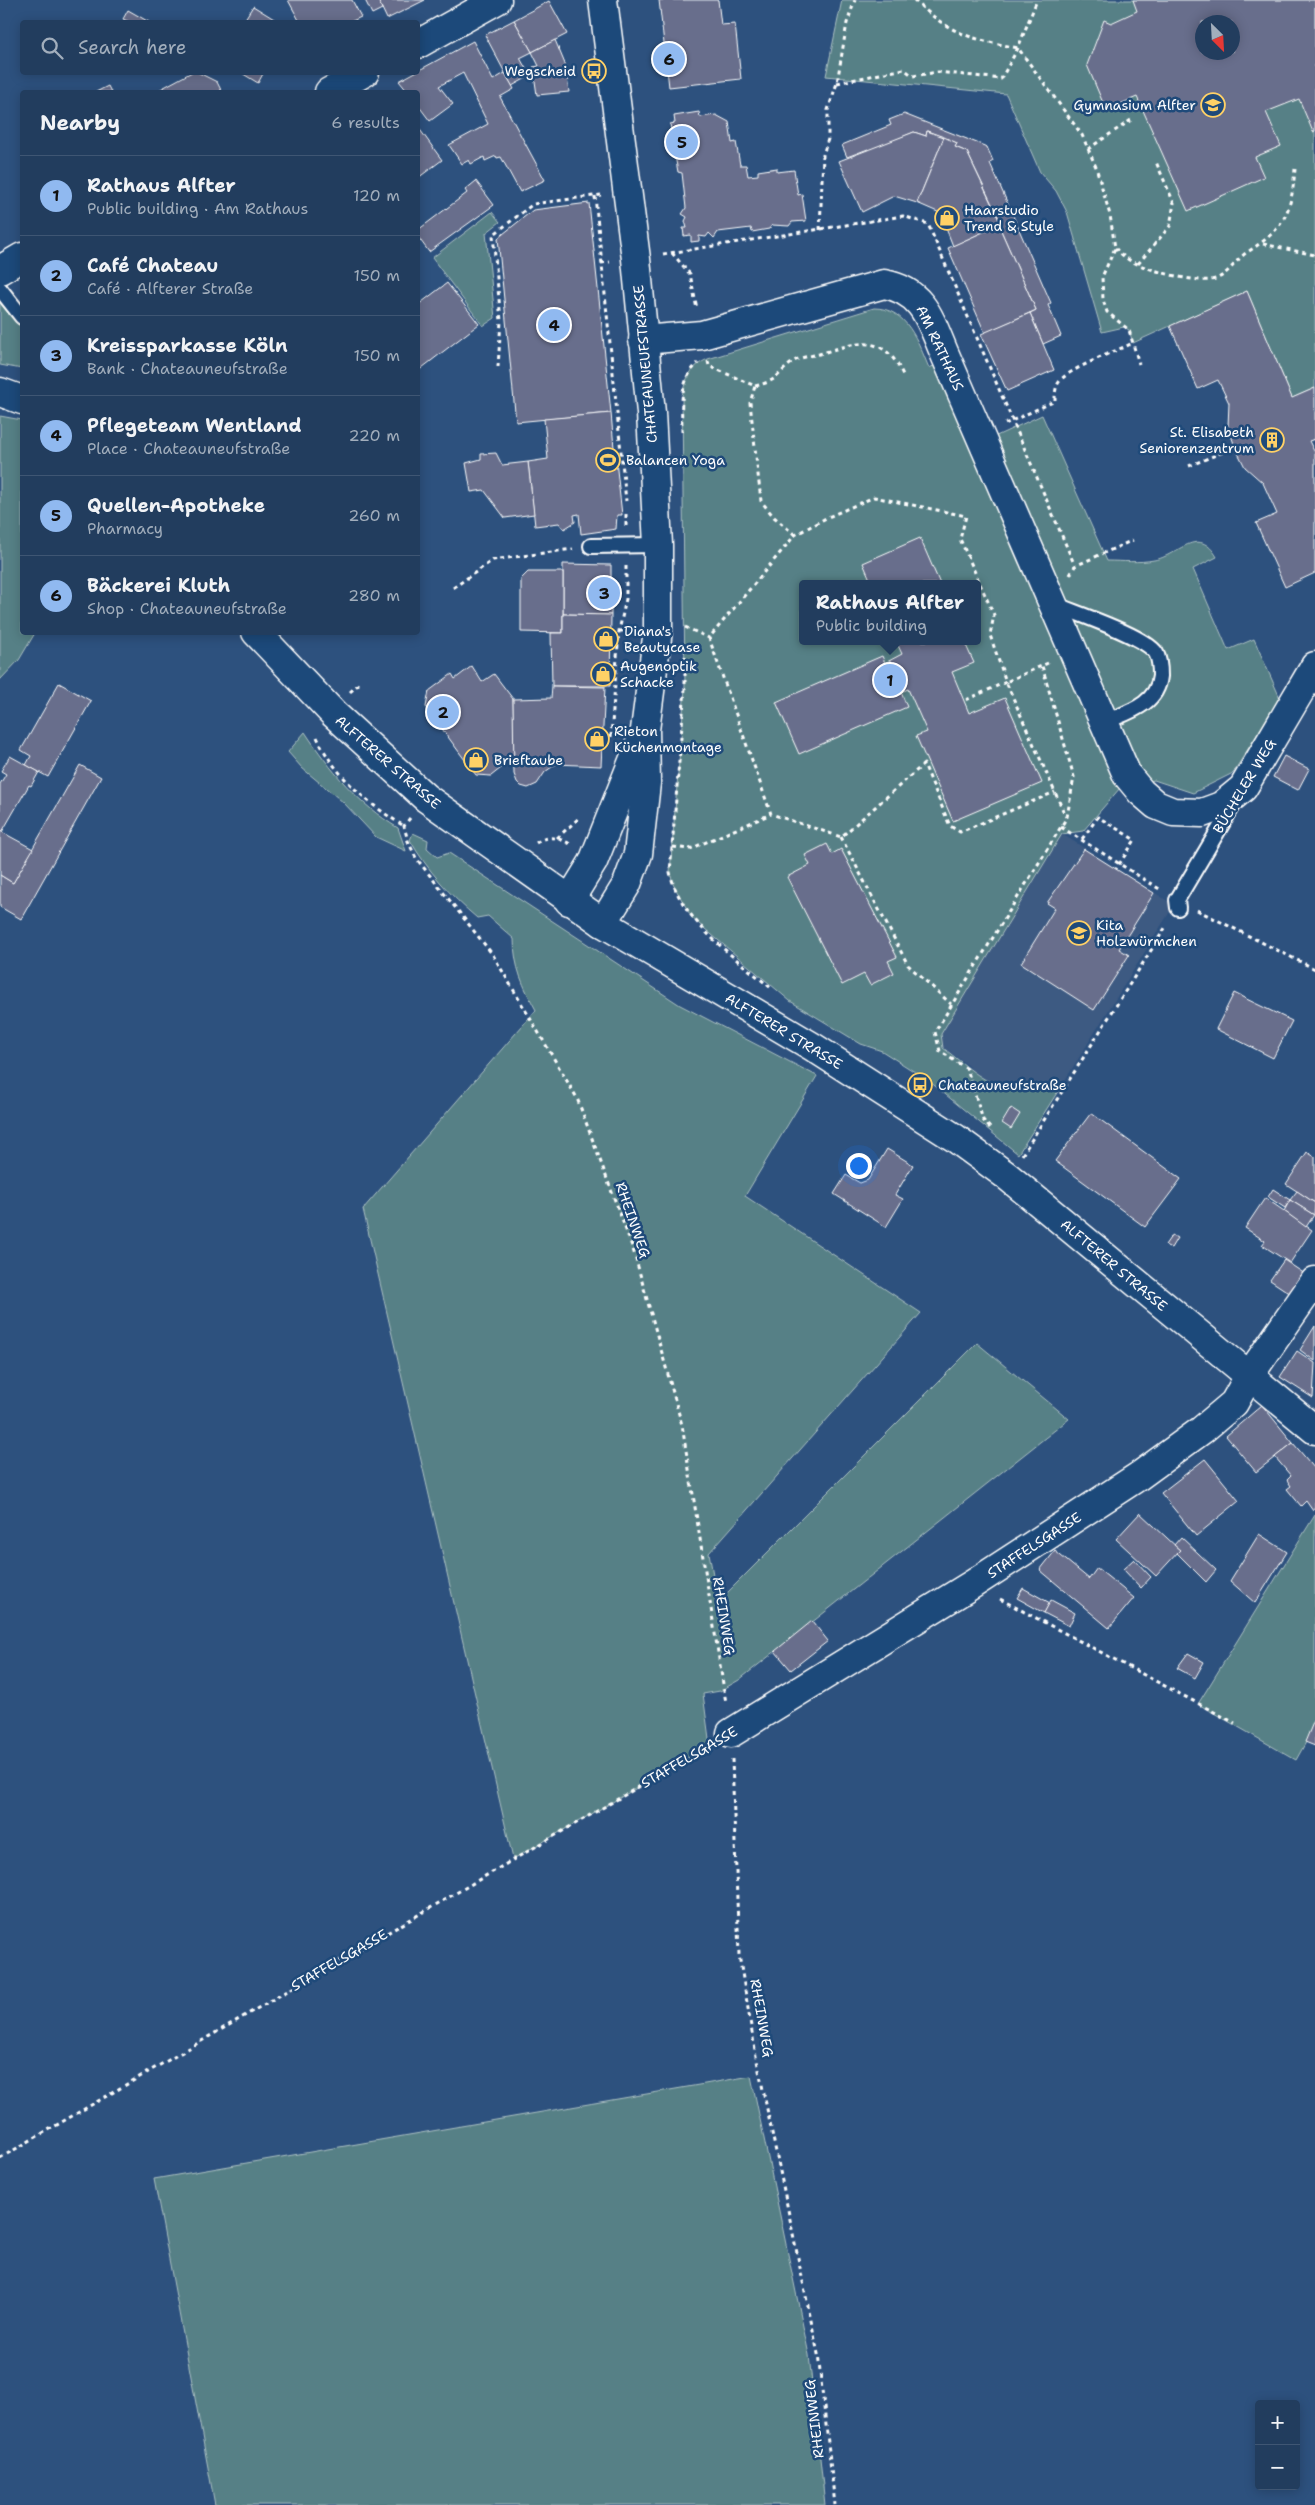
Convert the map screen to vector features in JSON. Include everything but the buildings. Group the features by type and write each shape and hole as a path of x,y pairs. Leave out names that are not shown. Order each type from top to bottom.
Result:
{"street":[{"path":"420,43 497,0"},
{"name":"CHATEAUNEUFSTRASSE","path":"603,0 636,259 651,413 658,545 658,630 645,730 646,783 638,854 628,884 603,923"},
{"path":"333,90 360,75"},
{"path":"0,270 20,258"},
{"name":"AM RATHAUS","path":"643,340 702,336 868,287 884,284 899,286 909,292 917,299 926,313 1127,774 1141,792 1156,805 1173,812 1202,813 1221,806 1243,788"},
{"path":"0,392 20,399"},
{"name":"ALFTERER STRASSE","path":"259,635 334,714 426,798 569,901 603,923 813,1047 955,1138 1007,1176 1315,1430"},
{"name":"BÜCHELER WEG","path":"1243,788 1315,666"},
{"name":"CHATEAUNEUFSTRASSE","path":"569,901 593,862 645,730"},
{"name":"STAFFELSGASSE","path":"731,1733 973,1584 1139,1476 1202,1430 1234,1403 1249,1376 1315,1281"}],"lane":[{"path":"0,289 20,314"},
{"path":"591,546 658,545"},
{"path":"1053,603 1138,639 1157,654 1160,668 1159,680 1148,701 1136,709 1105,722"},
{"name":"BÜCHELER WEG","path":"1177,904 1243,788"}],"path":[{"path":"636,259 820,230 823,155 828,140 828,110 837,83 847,23 855,0"},
{"path":"914,0 949,29 963,35 1018,48 1077,128 1088,149 1110,215 1114,248 1102,277 1103,300 1107,312 1129,330 1139,364"},
{"path":"837,83 904,69 913,76 938,72 1001,79 1018,48 1037,0"},
{"path":"1088,149 1131,120"},
{"path":"1138,264 1170,226 1174,203 1156,162"},
{"path":"1114,248 1138,264 1205,281 1218,278 1245,254 1262,244 1285,220 1292,198 1294,169"},
{"path":"498,367 500,321 493,235 533,204 627,192"},
{"path":"595,196 626,506 626,599 619,631 611,739"},
{"path":"1262,244 1315,255"},
{"path":"672,253 690,274 702,336"},
{"path":"682,442 682,396 684,383 697,364 708,359 709,366 755,386 772,381 794,360 861,342 872,344 890,354 897,361 903,375"},
{"path":"1133,343 1071,372 1059,382 1055,393 1056,401 1013,421 1075,566 1133,540"},
{"path":"755,386 750,403 761,501 774,517 795,535"},
{"path":"1189,466 1235,447"},
{"path":"771,814 709,638 795,535 826,518 874,498 966,516 960,539 978,580"},
{"path":"453,588 493,560 591,546"},
{"path":"981,587 994,616 990,635 1006,682 1066,817"},
{"path":"685,617 685,636"},
{"path":"685,644 685,688 670,872 673,884 692,918 775,992"},
{"path":"966,700 1042,666 1074,777 1066,817 1062,827 935,1032 940,1051 967,1069 983,1120 995,1133"},
{"path":"841,837 924,764 950,826 960,832 1055,792"},
{"name":"RHEINWEG","path":"426,798 404,826 408,841 416,858 493,955 577,1098 633,1248 682,1425 731,1733 740,1956 758,2065 818,2354 835,2505"},
{"path":"673,847 690,849 771,814 841,837 908,965 951,1004"},
{"path":"557,838 583,815"},
{"path":"1082,839 1098,817 1135,840 1116,869"},
{"path":"1062,827 1120,864 1177,904 1315,969"},
{"path":"1025,1150 1177,904"},
{"path":"973,1584 1235,1723"},
{"name":"STAFFELSGASSE","path":"0,2158 731,1733"}],"shaded area":[{"name":"Kita Holzwürmchen","path":"1062,834 1174,905 1062,1085 997,1085 972,1072 969,1066 943,1047 940,1034"}],"green space":[{"path":"842,0 1315,0 1315,388 1292,398 1247,291 1133,343 1129,330 1124,327 1102,332 1067,212 1056,191 1040,172 1006,94 826,76"},
{"path":"492,212 500,222 486,233 495,318 483,326 432,258"},
{"path":"0,301 20,326 20,369 0,365"},
{"path":"874,308 895,314 910,328 929,368 936,365 992,438 1042,415 1107,561 1136,562 1154,560 1195,542 1203,543 1210,547 1217,557 1193,569 1228,650 1254,639 1280,698 1233,773 1193,793 1154,780 1120,788 1083,831 1062,834 941,1034 943,1048 992,1083 1014,1086 1062,1085 1018,1154 929,1081 882,1051 861,1044 790,1001 692,918 673,884 670,872 685,688 682,396 690,374 702,362"},
{"path":"0,416 20,420 20,635 34,635 19,660 0,680"},
{"path":"305,732 324,760 346,785 370,808 398,828 406,851 376,837 344,803 302,768 288,752"},
{"path":"413,833 428,840 427,848 437,857 449,853 680,1005 817,1076 745,1196 921,1313 709,1553 718,1602 977,1343 1069,1419 739,1680 720,1691 703,1694 710,1746 513,1859 363,1209 536,1010 520,976 514,949 514,939 488,916 477,918 449,892 432,872 410,840"},
{"path":"1315,1515 1315,1726 1296,1760 1198,1704"},
{"path":"751,2076 809,2355 825,2505 215,2505 154,2179"}],"place":[{"name":"Bäckerei Kluth","path":"669,59"},
{"name":"Wegscheid","path":"594,71"},
{"name":"Gymnasium Alfter","path":"1213,105"},
{"name":"Quellen-Apotheke","path":"682,142"},
{"name":"Haarstudio Trend & Style","path":"947,218"},
{"name":"Pflegeteam Wentland","path":"554,325"},
{"name":"St. Elisabeth Seniorenzentrum","path":"1272,440"},
{"name":"Balancen Yoga","path":"608,460"},
{"name":"Kreissparkasse Köln","path":"604,593"},
{"name":"Diana's Beautycase","path":"606,639"},
{"name":"Augenoptik Schacke","path":"603,674"},
{"name":"Rathaus Alfter","path":"890,680"},
{"name":"Café Chateau","path":"443,712"},
{"name":"Rieton Küchenmontage","path":"597,739"},
{"name":"Brieftaube","path":"476,760"},
{"name":"Kita Holzwürmchen","path":"1079,933"},
{"name":"Chateauneufstraße","path":"920,1085"}]}
